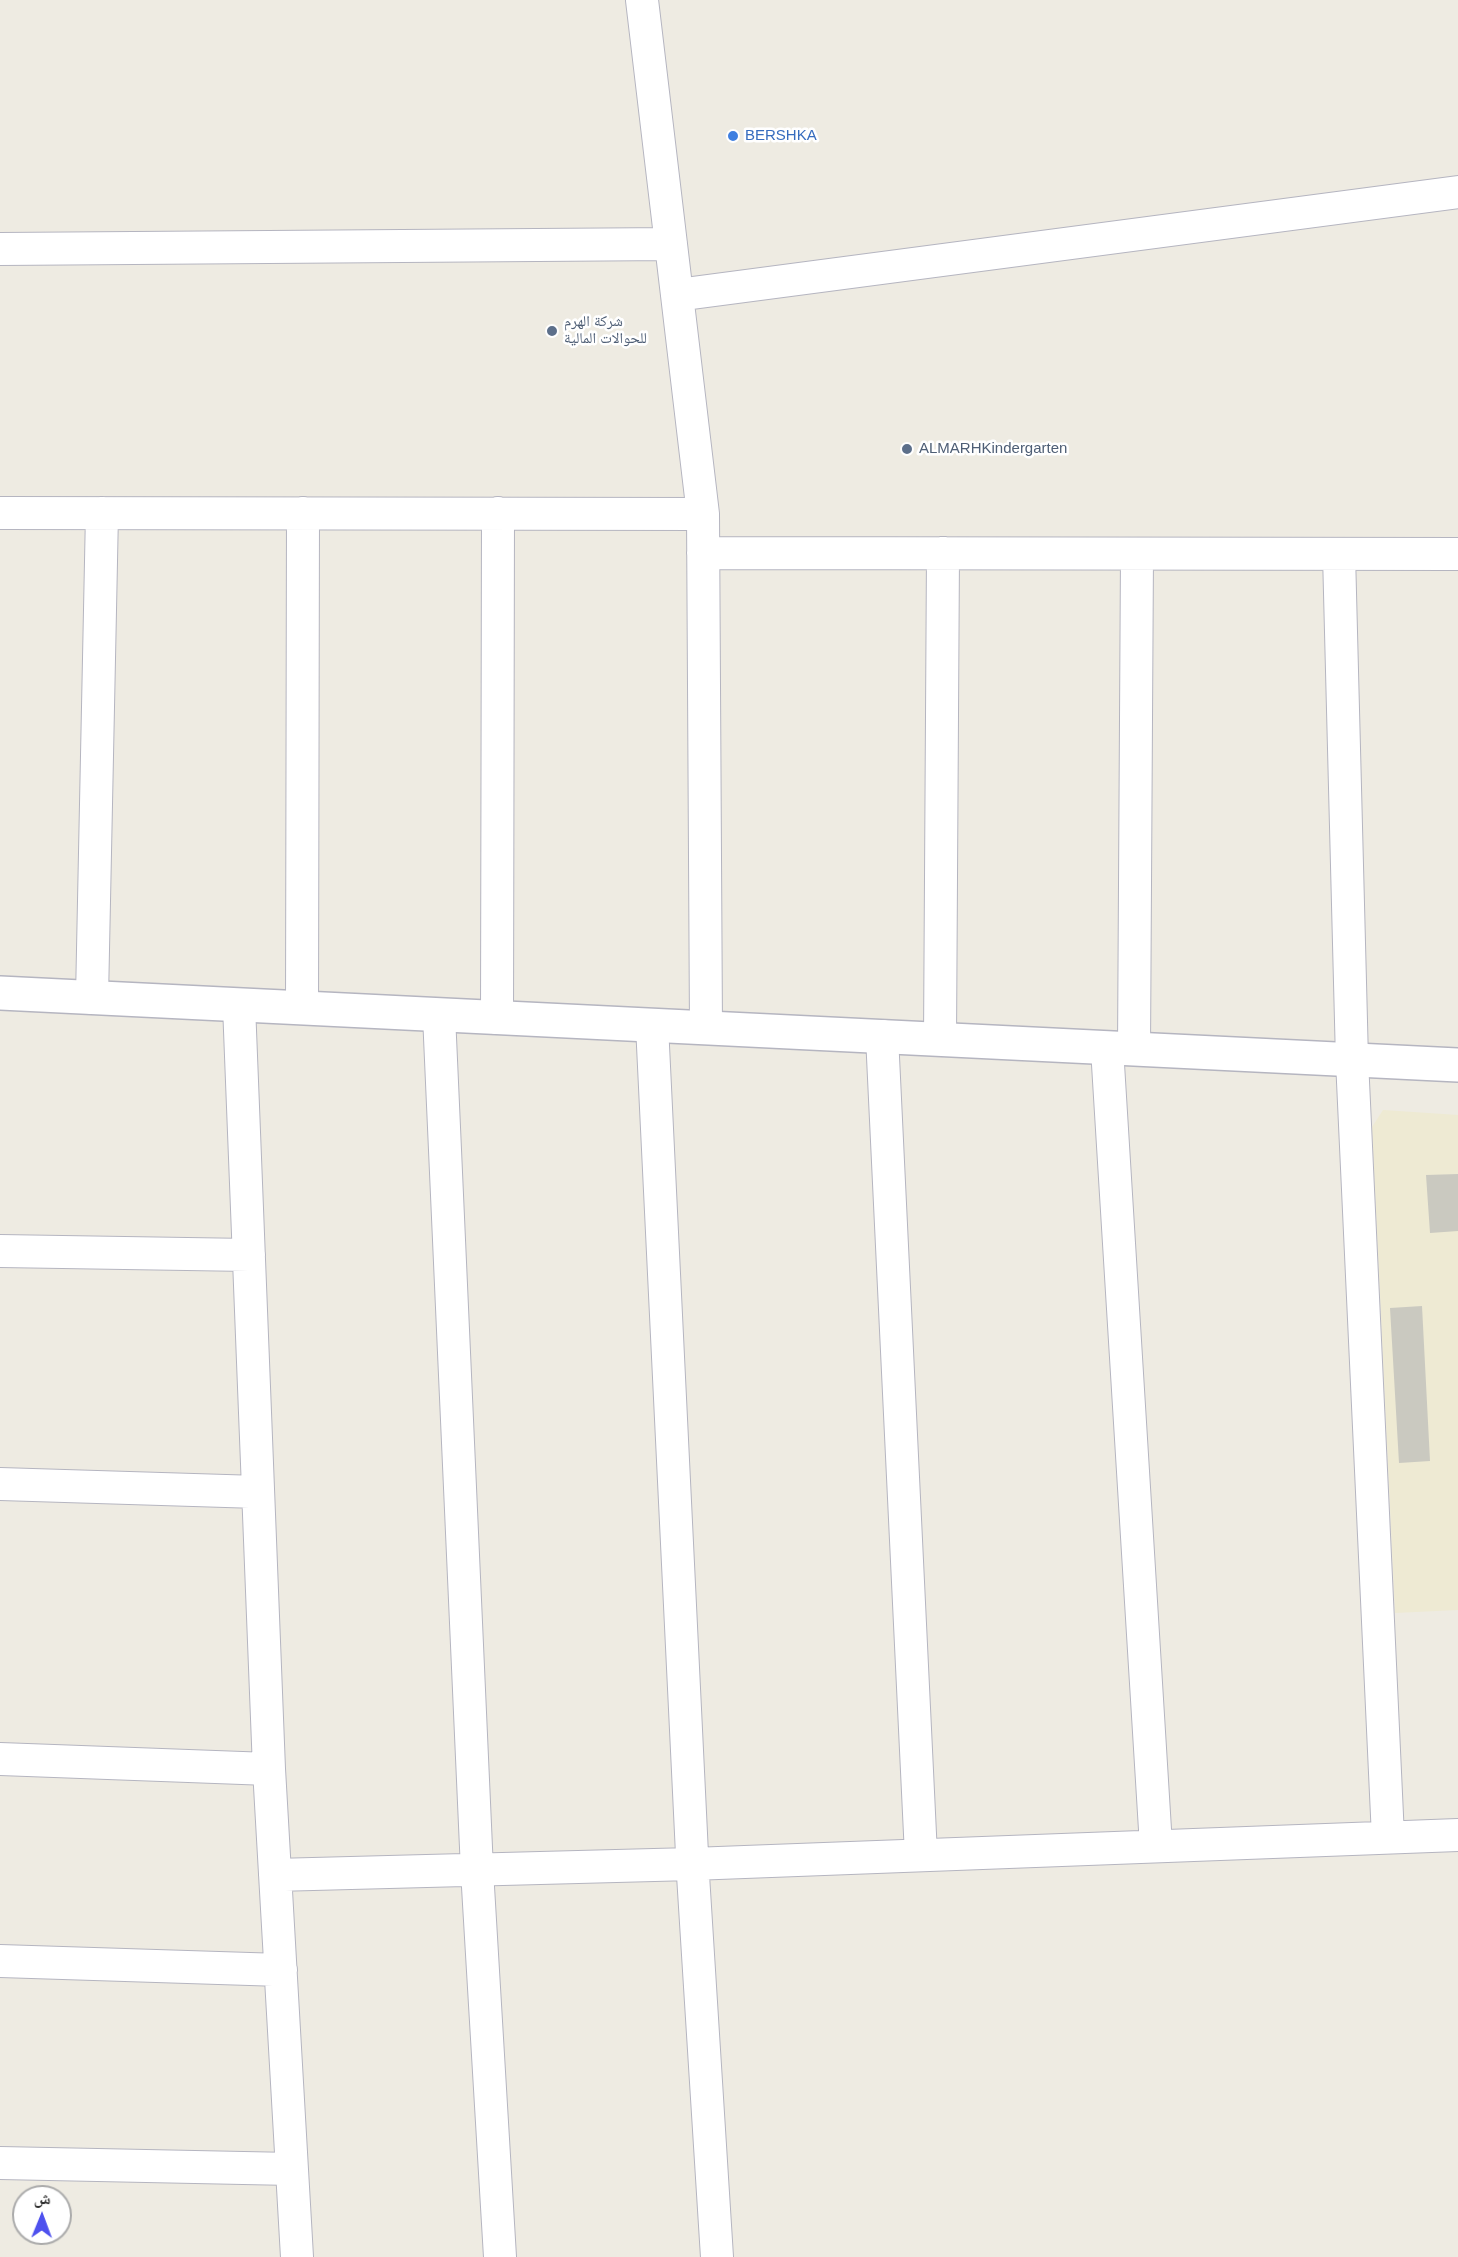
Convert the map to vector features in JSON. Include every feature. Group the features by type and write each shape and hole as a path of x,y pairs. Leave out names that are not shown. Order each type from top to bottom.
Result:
{"street":[{"path":"645,0 703,514 706,1028"},
{"path":"677,295 1458,192"},
{"path":"0,249 671,244"},
{"path":"0,513 703,514"},
{"path":"92,998 102,513"},
{"path":"302,1008 303,513"},
{"path":"497,1017 498,513"},
{"path":"703,553 1458,554"},
{"path":"940,1039 943,553"},
{"path":"1137,554 1120,1048 1156,1846"},
{"path":"1339,554 1352,1060 1388,1837"},
{"path":"0,993 1458,1065"},
{"path":"239,1005 269,1769 297,2257"},
{"path":"439,1015 477,1870 500,2257"},
{"path":"652,1025 692,1864 717,2257"},
{"path":"882,1036 921,1855"},
{"path":"0,1251 249,1255"},
{"path":"0,1484 258,1492"},
{"path":"0,1759 269,1769"},
{"path":"275,1875 692,1864 1458,1835"},
{"path":"0,1961 281,1970"},
{"path":"0,2163 292,2169"}],"shaded area":[{"path":"1383,1110 1458,1115 1458,1610 1395,1613 1372,1127"}],"building":[{"path":"1458,1174 1458,1231 1430,1233 1426,1175"},
{"path":"1422,1306 1430,1461 1399,1463 1390,1308"}],"place":[{"name":"BERSHKA","path":"733,136"},
{"name":"شركة الهرم للحوالات المالية","path":"552,331"},
{"name":"ALMARHKindergarten","path":"907,449"}]}
